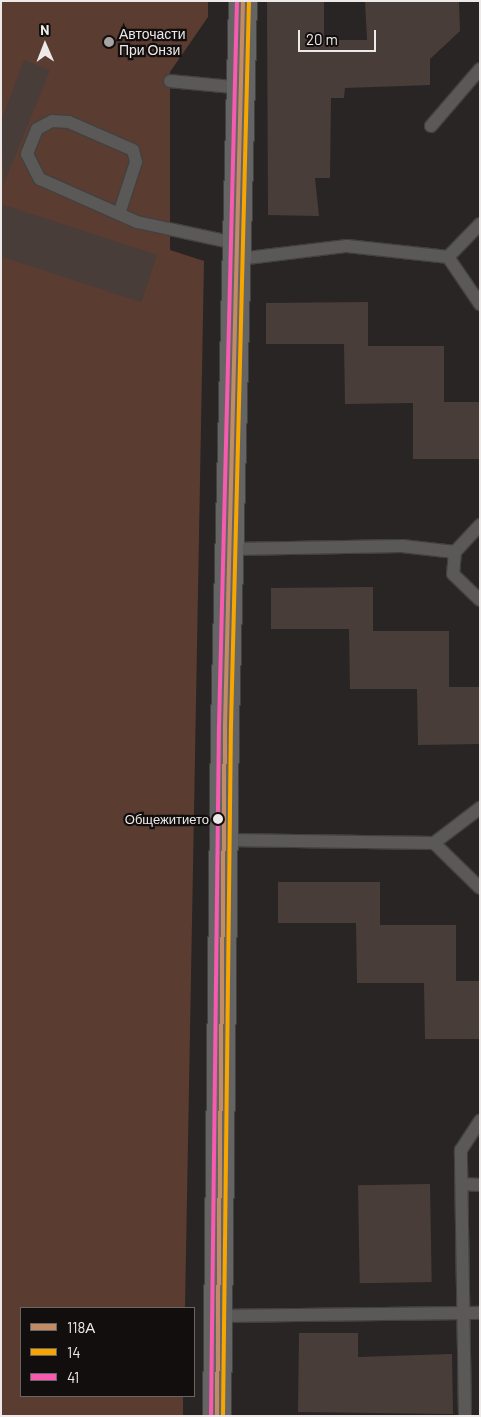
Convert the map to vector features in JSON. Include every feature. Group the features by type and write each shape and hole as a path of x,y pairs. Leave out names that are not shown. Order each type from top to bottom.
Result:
{"street":[{"path":"217,1416 220,1316 225,840 243,1"}],"lane":[{"path":"431,126 480,69"},
{"path":"170,81 242,88"},
{"path":"120,214 136,162 129,146 70,122 52,121 36,129 27,154 40,179 120,214 170,232 239,252 347,246 448,257 480,304"},
{"path":"448,257 480,224"},
{"path":"480,525 456,552 453,574 480,600"},
{"path":"232,549 402,546 456,552"},
{"path":"225,840 434,843 480,808"},
{"path":"434,843 480,888"},
{"path":"466,1416 461,1313 461,1150 480,1121"},
{"path":"462,1184 480,1185"},
{"path":"220,1316 480,1313"}],"shaded area":[{"path":"1,1 208,1 208,17 170,72 170,250 204,261 185,1307 20,1307 20,1397 183,1397 183,1416 1,1416"}],"building":[{"path":"267,1 324,1 324,40 367,40 365,1 459,1 460,31 430,59 430,85 345,88 344,98 331,98 330,178 315,178 319,216 268,215"},
{"path":"24,60 50,70 4,184 1,121"},
{"path":"1,204 157,255 142,302 1,257"},
{"path":"368,302 368,346 444,346 444,402 480,402 480,459 413,459 413,403 345,404 344,344 266,344 266,303"},
{"path":"373,587 373,631 449,631 449,687 480,687 480,744 418,745 417,689 350,689 349,629 271,629 271,588"},
{"path":"278,882 380,882 380,925 456,925 456,981 480,981 480,1039 425,1039 424,983 357,983 356,923 278,923"},
{"path":"430,1184 432,1282 360,1283 358,1185"},
{"path":"299,1333 358,1333 358,1357 452,1354 453,1414 298,1412"}],"transit line":[{"name":"41","path":"211,1416 219,726 237,1"},
{"name":"118А","path":"217,1416 225,726 243,1"},
{"name":"14","path":"223,1416 231,726 249,1"}],"place":[{"name":"Авточасти При Онзи","path":"109,42"},
{"name":"Общежитието","path":"218,819"}]}
